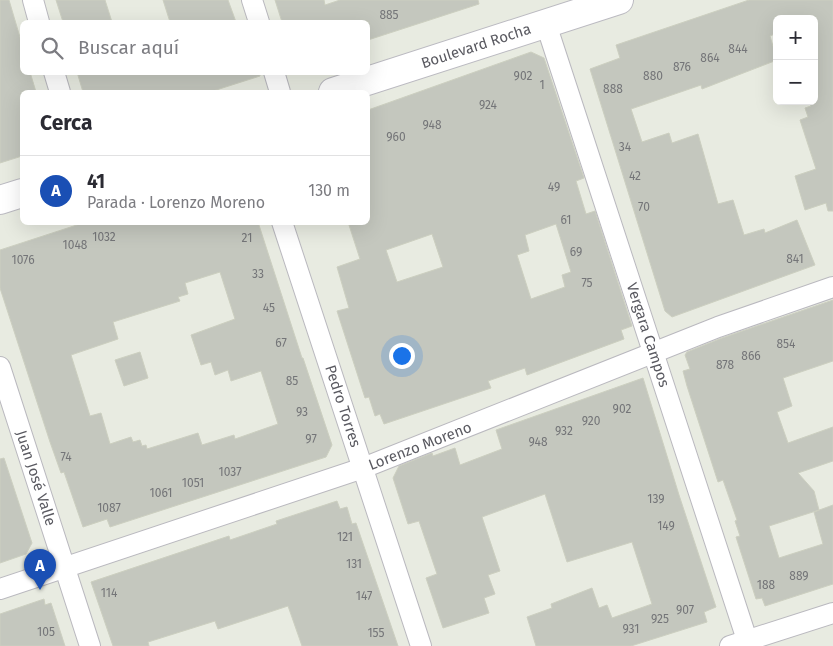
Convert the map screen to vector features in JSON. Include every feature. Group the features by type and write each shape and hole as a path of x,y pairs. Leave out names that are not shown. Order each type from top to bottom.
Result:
{"main road":[{"name":"Boulevard Rocha","path":"340,90 619,0"},
{"path":"0,200 20,194"}],"street":[{"path":"33,0 39,20"},
{"path":"252,0 258,20"},
{"name":"Vergara Campos","path":"546,24 654,354 742,644"},
{"path":"55,75 59,90"},
{"path":"275,75 279,90"},
{"name":"Pedro Torres","path":"283,225 422,646"},
{"name":"Lorenzo Moreno","path":"0,588 363,468 718,327 833,287"},
{"name":"Juan José Valle","path":"0,368 90,646"},
{"path":"742,644 833,613"}],"building":[{"path":"0,0 9,0 20,37 20,75 31,75 35,90 20,90 20,157 0,163"},
{"path":"56,0 105,0 111,20 62,20"},
{"path":"163,0 228,0 235,20 169,20"},
{"path":"275,0 324,0 325,5 340,0 478,0 479,4 370,39 370,20 281,20"},
{"path":"749,0 833,0 833,211 828,211 826,203 805,210 795,176 816,169 800,120 808,117 805,108 811,105 818,105 818,15 773,15 773,35 770,36 773,46 773,62 702,89 701,85 631,109 642,142 669,133 672,143 698,134 718,204 733,200 744,235 764,229 765,233 797,220 815,265 672,317 665,311 590,69 620,58 616,45"},
{"path":"531,52 544,58 584,178 576,181 586,214 595,211 632,326 621,330 624,339 527,375 525,368 488,381 491,388 384,424 380,414 375,416 369,397 365,398 337,311 349,308 337,267 360,259 349,225 370,225 370,109","holes":["556,224 571,272 562,275 565,287 531,299 517,255 529,251 525,235","432,234 443,267 397,282 386,250"]},
{"path":"78,75 260,75 216,90 82,90"},
{"path":"77,225 259,225 332,445 326,457 110,527 107,519 83,527 64,472 61,473 50,442 0,288 0,250","holes":["220,272 235,319 191,335 201,365 211,362 215,375 228,370 231,381 261,371 278,424 235,439 234,435 202,445 198,433 147,449 146,445 142,446 140,440 133,442 131,437 110,444 101,413 90,416 71,355 118,339 113,322 180,301 178,297 188,294 185,283"]},
{"path":"833,300 833,361 783,378 792,406 777,412 788,443 833,427 833,461 798,473 814,491 819,510 769,526 779,558 823,544 814,512 833,505 833,584 765,606 762,598 756,599 736,537 740,536 735,521 737,520 723,480 718,482 687,386 683,371 690,369 685,355 687,352 722,338"},
{"path":"140,352 148,378 124,386 115,360"},
{"path":"643,378 716,607 704,612 707,622 631,646 536,646 527,617 552,608 551,604 592,588 599,608 607,605 612,618 652,604 632,542 567,562 545,494 482,517 500,571 488,575 495,594 484,598 489,613 443,628 426,578 437,574 419,521 408,524 393,478 399,466 432,453 433,456 455,448 460,465 502,449 496,430"},
{"path":"4,458 32,543 26,554 0,563 0,459"},
{"path":"337,501 340,509 347,507 352,524 356,523 398,646 302,646 288,606 218,629 215,621 148,642 149,646 113,646 91,582 229,536 230,540 277,524 276,521"},
{"path":"44,599 45,605 51,603 65,646 0,646 0,614"}],"place":[{"name":"41","path":"40,590"}]}
